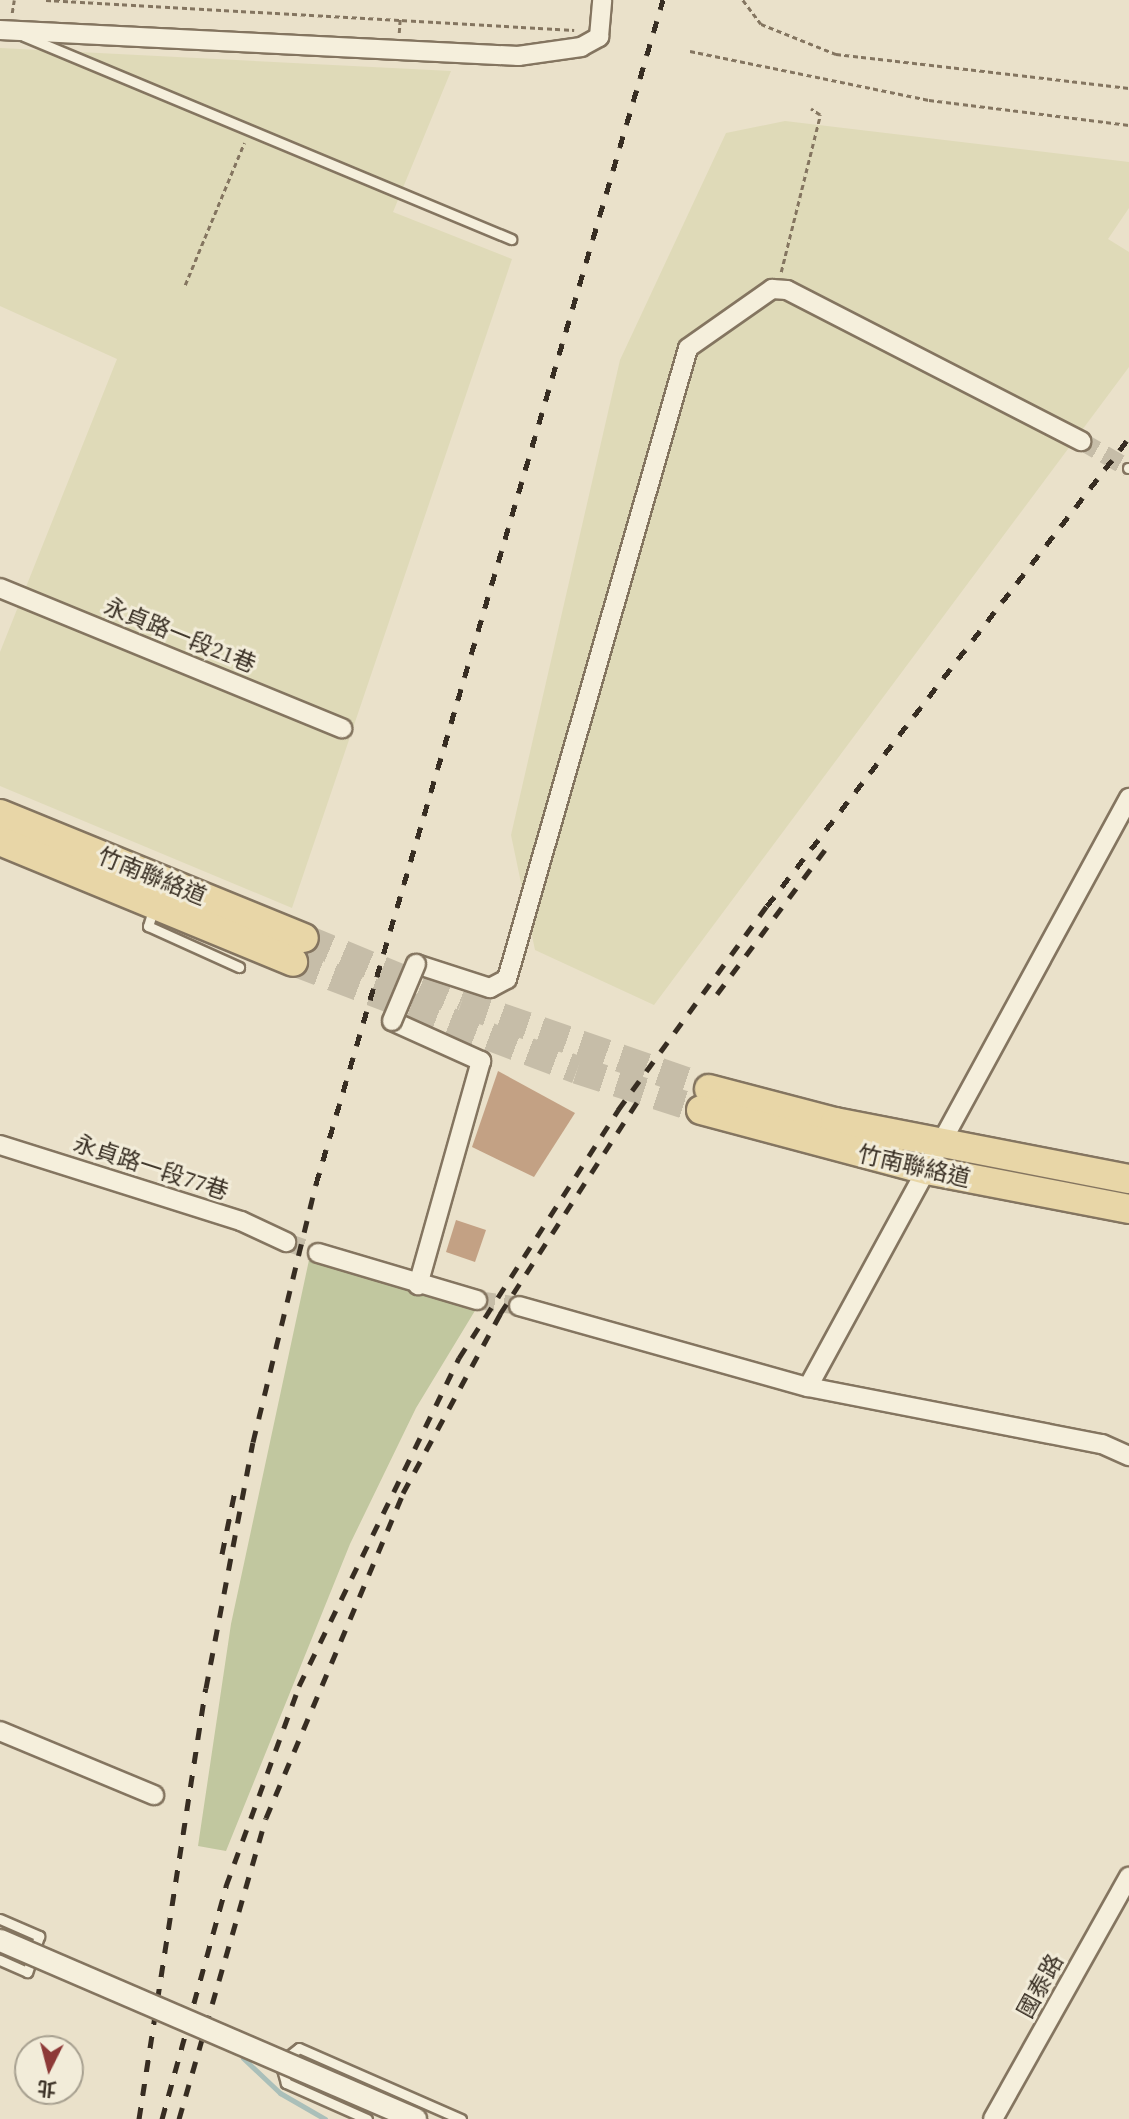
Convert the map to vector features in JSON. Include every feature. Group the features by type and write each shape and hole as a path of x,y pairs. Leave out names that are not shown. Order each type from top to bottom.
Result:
{"main road":[{"name":"竹南聯絡道","path":"0,814 298,950 155,905 0,841"},
{"name":"竹南聯絡道","path":"1129,1180 705,1099 928,1171 1129,1209"}],"street":[{"path":"5,30 518,56 581,47 600,32 602,0"},
{"path":"418,1285 481,1061 392,1021 416,964 490,988 507,979 683,358 776,289 1081,441"},
{"name":"永貞路一段21巷","path":"0,588 342,728"},
{"path":"808,1387 1129,798"},
{"name":"永貞路一段77巷","path":"0,1144 241,1221 286,1242"},
{"path":"318,1253 418,1285 477,1300"},
{"path":"519,1306 808,1387 1102,1444 1129,1456"},
{"path":"0,1731 154,1795"},
{"name":"國泰路","path":"993,2119 1129,1877"},
{"path":"0,1940 415,2119"}],"lane":[{"path":"5,30 510,239"},
{"path":"155,905 148,926 239,967"},
{"path":"0,1919 39,1936 27,1972 0,1960"},
{"path":"367,2119 286,2083 282,2069 290,2055 299,2048 461,2119"}],"path":[{"path":"46,0 600,32"},
{"path":"743,0 761,24 836,54 1129,88"},
{"path":"690,51 929,100 1129,125"},
{"path":"776,289 820,115 811,109"},
{"path":"185,285 249,130"}],"shaded area":[{"path":"0,48 451,71 393,212 512,259 292,908 0,786 0,652 117,359 0,306"},
{"path":"785,121 1129,162 1129,208 1108,239 1129,252 1129,367 654,1005 535,950 511,835 620,360 726,133"}],"green space":[{"path":"309,1260 476,1309 416,1408 350,1544 226,1851 198,1846 231,1624"}],"building":[{"path":"498,1071 575,1113 534,1177 472,1147"},
{"path":"456,1220 486,1230 475,1262 446,1252"}],"waterway":[{"path":"243,2058 280,2093 325,2119"}],"tunnel":[{"path":"1081,441 1128,468"},
{"path":"304,938 461,1003 709,1089"},
{"path":"293,962 577,1070 701,1110"},
{"path":"286,1242 318,1253"},
{"path":"477,1300 519,1306"}],"railway":[{"path":"139,2119 206,1688 253,1442 316,1184 663,0"},
{"path":"162,2119 226,1886 299,1686 459,1358 618,1110 767,906 1129,438"},
{"path":"717,994 830,843"},
{"path":"179,2119 266,1818 403,1493 500,1314 638,1101"},
{"path":"222,1554 236,1486"}]}
